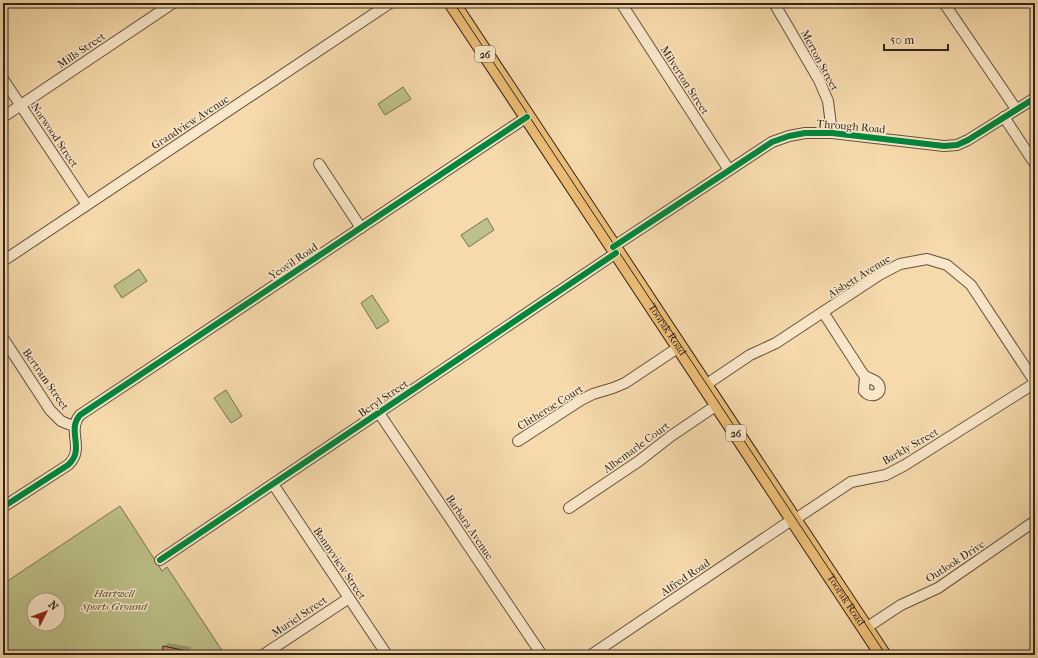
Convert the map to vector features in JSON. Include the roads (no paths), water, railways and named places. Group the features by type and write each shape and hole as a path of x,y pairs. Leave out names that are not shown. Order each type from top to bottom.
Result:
{"highway":[{"name":"Toorak Road","path":"457,5 527,117 614,250 883,655"}],"street":[{"name":"Mills Street","path":"3,117 173,3"},
{"name":"Grandview Avenue","path":"3,261 390,3"},
{"name":"Milverton Street","path":"621,3 729,170"},
{"name":"Merton Street","path":"774,3 819,80 828,102 832,133"},
{"path":"944,3 1016,109"},
{"name":"Norwood Street","path":"3,79 87,205"},
{"name":"Through Road","path":"614,250 772,142 789,136 805,133 832,133 944,146 957,145 968,140 1035,98"},
{"name":"Yeovil Road","path":"75,426 82,413 527,117"},
{"path":"1004,117 1035,164"},
{"path":"319,164 362,228"},
{"name":"Beryl Street","path":"160,560 379,413 614,250"},
{"name":"Aisbett Avenue","path":"704,386 750,355 776,344 879,275 900,264 927,259 947,265 971,285 1035,383"},
{"path":"823,312 865,376"},
{"name":"Bertram Street","path":"3,338 50,410 61,421 75,426"},
{"name":"Clitheroe Court","path":"518,441 587,397 625,383 679,347"},
{"name":"Barkly Street","path":"793,520 851,482 886,475 905,465 1035,383"},
{"name":"Albemarle Court","path":"569,508 639,461 671,436 717,405"},
{"name":"Barbara Avenue","path":"379,413 542,655"},
{"path":"3,507 68,464 73,459 76,451 74,433 75,426"},
{"name":"Bonnyview Street","path":"273,484 387,655"},
{"name":"Alfred Road","path":"591,655 793,520"},
{"name":"Outlook Drive","path":"866,628 901,605 938,588 1035,522"},
{"name":"Muriel Street","path":"263,655 349,598"}],"tram line":[{"path":"454,3 886,655"}],"park label":[{"name":"Hartwell Sports Ground","path":"114,599"}]}
